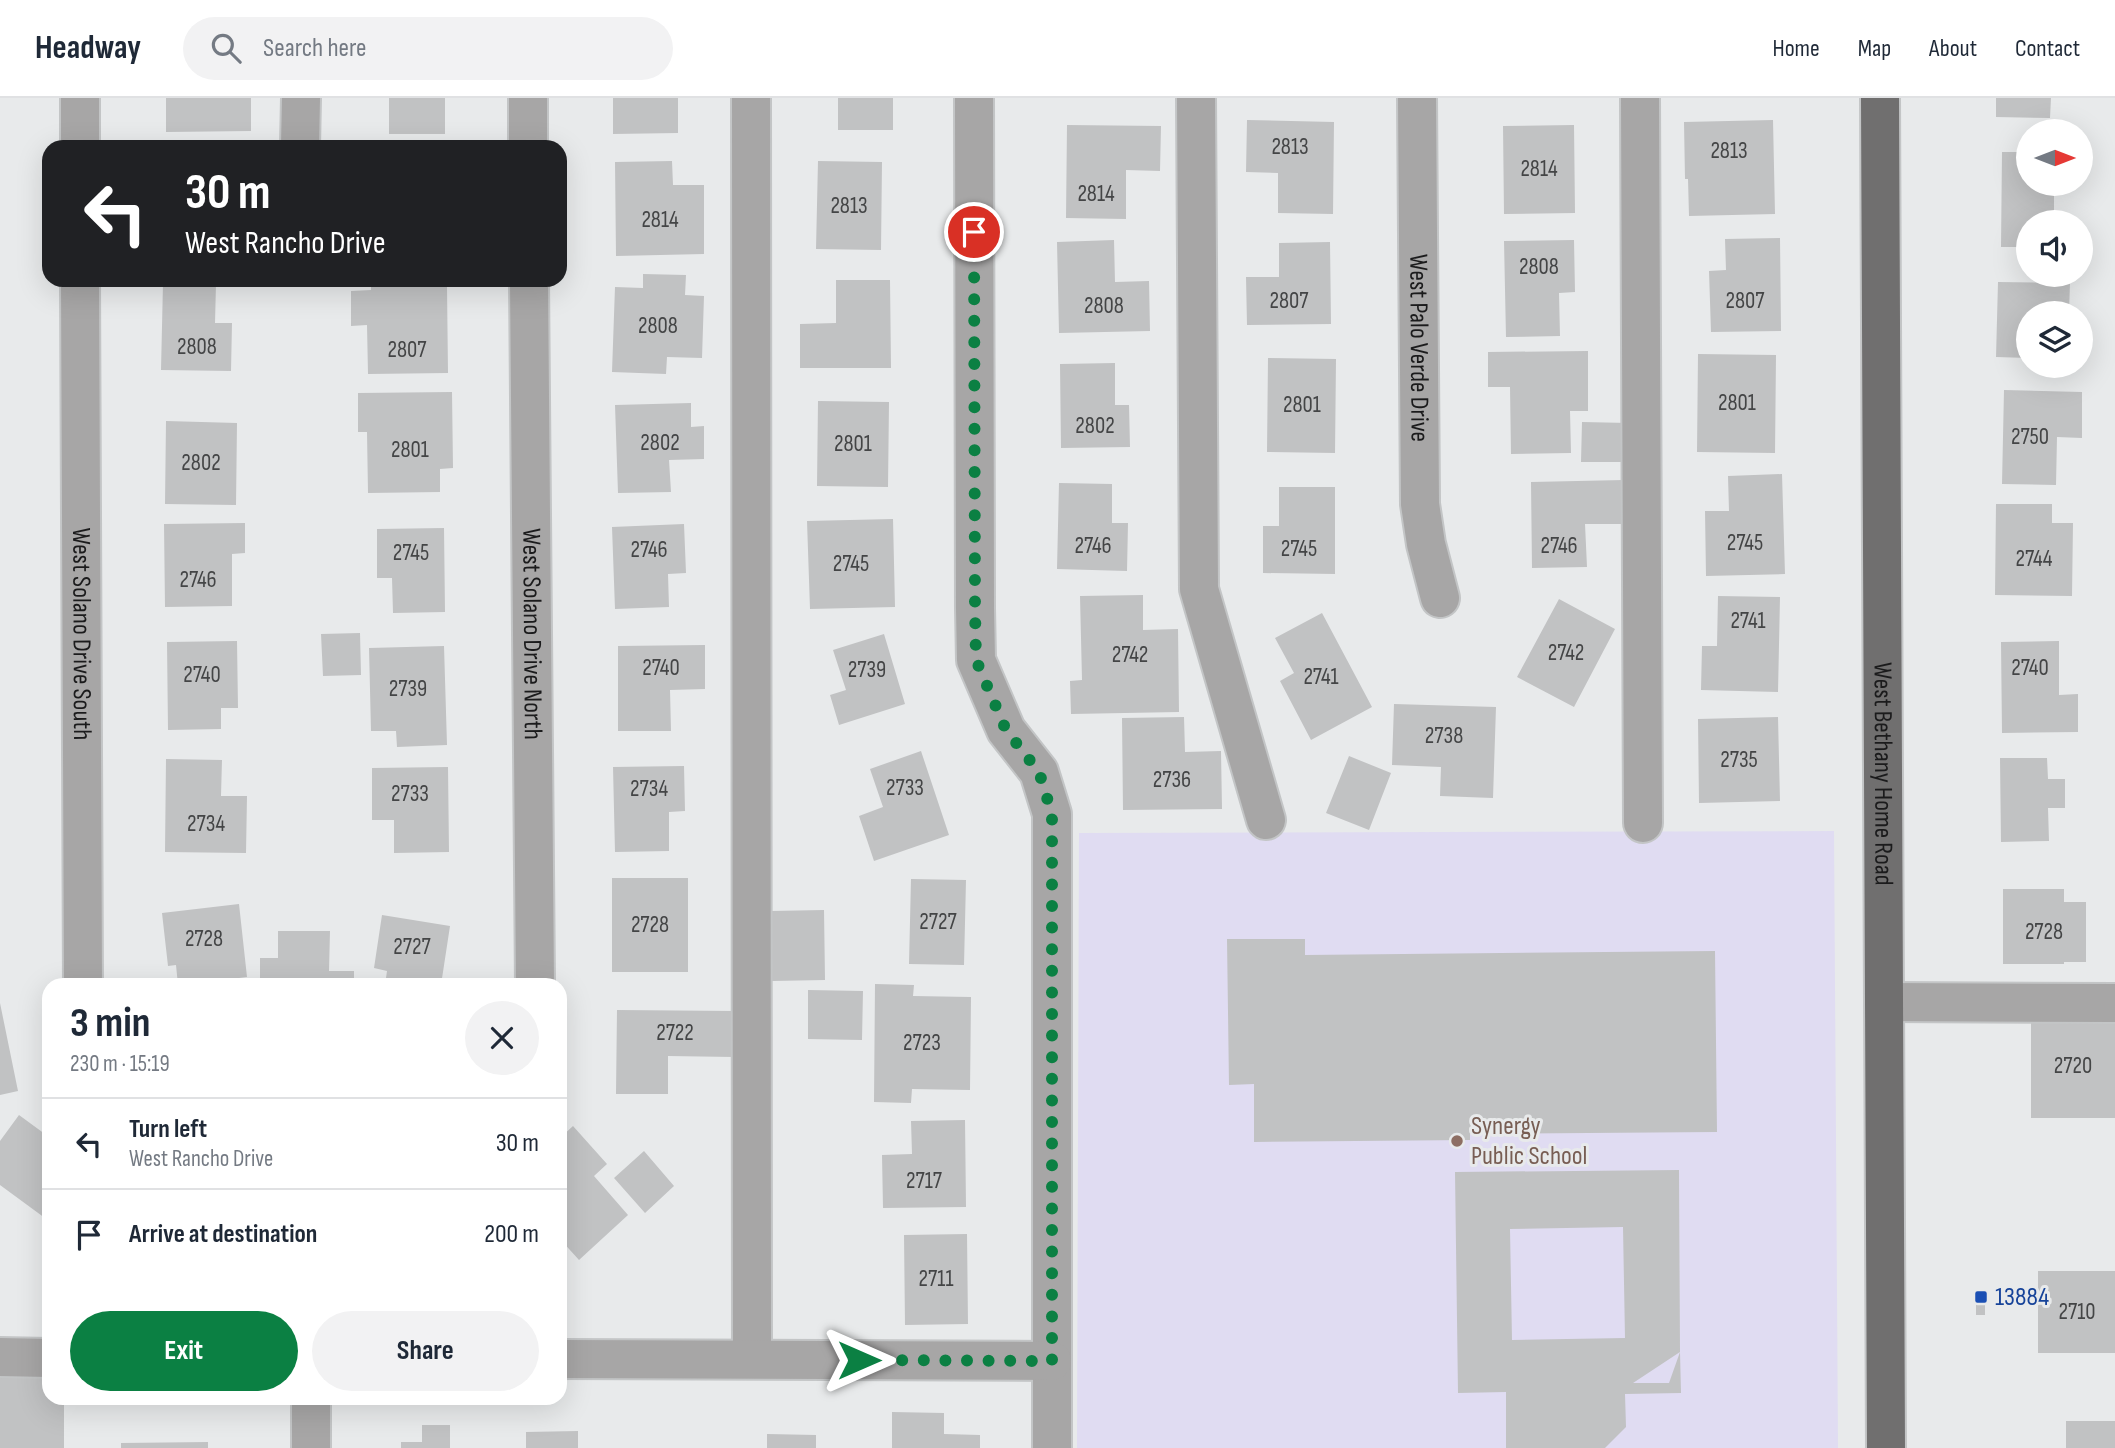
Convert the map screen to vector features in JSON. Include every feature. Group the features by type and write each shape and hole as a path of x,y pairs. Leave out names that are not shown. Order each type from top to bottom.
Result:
{"main road":[{"name":"West Bethany Home Road","path":"1880,98 1885,1448"}],"street":[{"path":"80,98 80,140"},
{"path":"300,98 300,140"},
{"path":"528,98 528,140"},
{"path":"751,98 752,1359"},
{"path":"974,98 976,660 1006,730 1039,772 1052,814 1052,1448"},
{"path":"1196,98 1199,589 1266,820"},
{"name":"West Palo Verde Drive","path":"1417,98 1420,504 1426,544 1440,598"},
{"path":"1640,98 1643,823"},
{"name":"West Solano Drive South","path":"80,287 83,978"},
{"name":"West Solano Drive North","path":"529,287 535,978"},
{"path":"1884,1002 2115,1003"},
{"path":"0,1357 42,1358"},
{"path":"567,1359 1052,1361"},
{"path":"311,1405 311,1448"}],"shaded area":[{"name":"Synergy Public School","path":"1834,831 1838,1448 1077,1448 1079,833"}],"building":[{"path":"166,98 251,98 251,131 166,132"},
{"path":"389,98 445,98 445,134 389,134"},
{"path":"613,98 678,98 678,133 613,134"},
{"path":"838,98 893,98 893,130 838,130"},
{"path":"1996,98 2051,98 2050,118 1996,117"},
{"path":"1247,120 1334,122 1333,214 1278,213 1278,173 1246,172"},
{"path":"1773,120 1775,214 1689,216 1684,122"},
{"path":"1067,125 1161,126 1160,171 1126,170 1126,219 1066,218"},
{"path":"1574,125 1575,213 1504,214 1503,126"},
{"path":"2002,152 2016,152 2016,196 2054,196 2054,210 2016,210 2016,247 2001,247"},
{"path":"672,161 673,185 704,185 704,254 616,256 615,162"},
{"path":"818,161 882,162 881,250 816,249"},
{"path":"1780,238 1781,331 1711,332 1709,271 1726,270 1725,239"},
{"path":"1114,240 1115,282 1149,281 1150,331 1059,333 1057,242"},
{"path":"1574,240 1575,292 1559,293 1560,336 1506,337 1504,241"},
{"path":"1330,242 1331,324 1247,325 1246,277 1279,277 1279,243"},
{"path":"643,274 686,275 685,295 704,296 702,358 667,357 666,374 612,372 615,287 643,288"},
{"path":"836,280 890,280 891,368 800,368 800,324 836,323"},
{"path":"1998,282 2016,282 2016,287 2070,287 2069,301 2016,301 2016,358 1996,357"},
{"path":"163,287 216,287 215,323 232,323 231,371 161,370"},
{"path":"371,287 447,287 448,373 368,374 367,325 351,326 351,291 371,290"},
{"path":"1588,351 1588,411 1570,411 1571,453 1511,454 1510,387 1488,387 1488,352"},
{"path":"1698,354 1776,355 1775,453 1697,452"},
{"path":"1268,358 1336,359 1335,453 1267,452"},
{"path":"1115,363 1115,405 1129,405 1130,447 1061,448 1060,364"},
{"path":"2004,390 2082,392 2082,438 2057,437 2056,485 2002,484"},
{"path":"452,392 453,468 440,469 440,492 368,493 367,432 358,432 358,393"},
{"path":"818,401 889,402 888,487 817,486"},
{"path":"691,403 691,427 704,426 704,459 669,460 671,492 618,493 615,405"},
{"path":"166,421 237,423 236,505 165,504"},
{"path":"1582,422 1629,423 1628,462 1581,462"},
{"path":"1782,474 1785,574 1706,576 1705,511 1729,511 1728,476"},
{"path":"1624,480 1625,524 1585,524 1587,567 1532,568 1531,482"},
{"path":"1059,483 1112,484 1112,523 1128,523 1127,571 1057,569"},
{"path":"1279,487 1335,487 1335,574 1263,573 1263,526 1279,526"},
{"path":"1996,504 2052,504 2052,523 2073,523 2072,596 1995,595"},
{"path":"893,519 895,607 810,609 807,521"},
{"path":"245,523 245,553 232,554 232,606 165,607 164,524"},
{"path":"684,524 686,573 668,574 669,607 615,609 612,527"},
{"path":"444,528 445,612 393,613 392,578 377,578 377,529"},
{"path":"1143,595 1143,630 1178,629 1179,712 1071,714 1070,681 1082,680 1080,596"},
{"path":"1718,596 1780,597 1778,692 1701,690 1702,646 1717,646"},
{"path":"1559,599 1615,629 1574,707 1517,677"},
{"path":"1322,613 1372,707 1311,740 1280,681 1294,673 1275,638"},
{"path":"360,633 361,675 323,676 321,634"},
{"path":"884,634 905,704 839,725 830,695 846,690 833,650"},
{"path":"237,641 238,708 221,708 221,729 168,730 167,642"},
{"path":"2059,641 2059,695 2078,694 2078,732 2002,733 2001,642"},
{"path":"705,645 705,689 670,690 671,731 618,731 618,646"},
{"path":"444,646 447,745 397,747 396,731 371,731 369,648"},
{"path":"1394,704 1496,707 1493,798 1440,796 1441,767 1392,765"},
{"path":"1184,717 1185,752 1221,751 1222,809 1123,810 1122,718"},
{"path":"1778,717 1780,801 1699,803 1698,719"},
{"path":"921,751 949,835 874,861 859,816 883,807 870,769"},
{"path":"1349,756 1391,773 1369,830 1326,813"},
{"path":"2000,758 2047,758 2048,779 2065,779 2065,808 2048,808 2049,841 2001,842"},
{"path":"166,759 222,760 221,796 247,796 246,853 165,852"},
{"path":"684,766 685,811 669,812 669,851 615,852 613,767"},
{"path":"448,767 449,852 394,853 394,820 372,820 372,768"},
{"path":"612,878 688,878 688,972 612,972"},
{"path":"911,879 966,880 964,965 909,964"},
{"path":"2003,889 2064,889 2064,902 2086,902 2086,962 2003,964"},
{"path":"239,904 247,977 177,978 176,965 168,966 162,913"},
{"path":"824,910 825,980 772,981 771,911"},
{"path":"382,915 450,926 442,978 386,978 387,971 374,968"},
{"path":"278,931 330,931 329,971 354,971 354,978 260,978 260,958 278,958"},
{"path":"1227,939 1305,939 1305,955 1715,951 1717,1132 1470,1134 1470,1140 1254,1142 1254,1084 1229,1085"},
{"path":"875,984 914,985 913,996 971,997 970,1090 912,1089 911,1103 874,1102"},
{"path":"808,990 863,991 862,1040 808,1039"},
{"path":"0,1003 18,1091 0,1095"},
{"path":"617,1010 734,1011 734,1057 668,1056 668,1094 616,1094"},
{"path":"2031,1015 2115,1015 2115,1118 2031,1118"},
{"path":"19,1115 42,1132 42,1216 0,1185 0,1141"},
{"path":"965,1120 966,1207 883,1208 882,1155 912,1154 911,1121"},
{"path":"573,1126 607,1164 594,1176 628,1215 579,1260 567,1247 567,1132"},
{"path":"644,1151 674,1186 645,1213 614,1178"},
{"path":"1679,1170 1681,1393 1625,1394 1626,1427 1605,1448 1506,1448 1506,1392 1458,1393 1455,1172","holes":["1623,1227 1625,1338 1512,1340 1510,1229","1680,1352 1669,1383 1633,1383"]},
{"path":"967,1234 968,1324 905,1325 904,1235"},
{"path":"2038,1271 2115,1271 2115,1353 2038,1353"},
{"path":"1985,1291 1985,1315 1976,1315 1976,1292"},
{"path":"0,1373 42,1373 42,1405 64,1405 64,1448 0,1448"},
{"path":"892,1412 944,1413 944,1434 980,1435 980,1448 892,1448"},
{"path":"2066,1421 2115,1421 2115,1448 2066,1448"},
{"path":"422,1425 450,1425 450,1448 401,1448 401,1442 422,1442"},
{"path":"578,1431 578,1448 526,1448 526,1432"},
{"path":"767,1434 816,1435 816,1448 767,1448"},
{"path":"208,1442 208,1448 121,1448 121,1443"}],"place":[{"name":"Synergy Public School","path":"1457,1141"},
{"name":"13884","path":"1981,1297"}],"route":[{"path":"859,1360 1052,1361 1052,814 1039,772 1006,730 976,660 974,232"}]}
